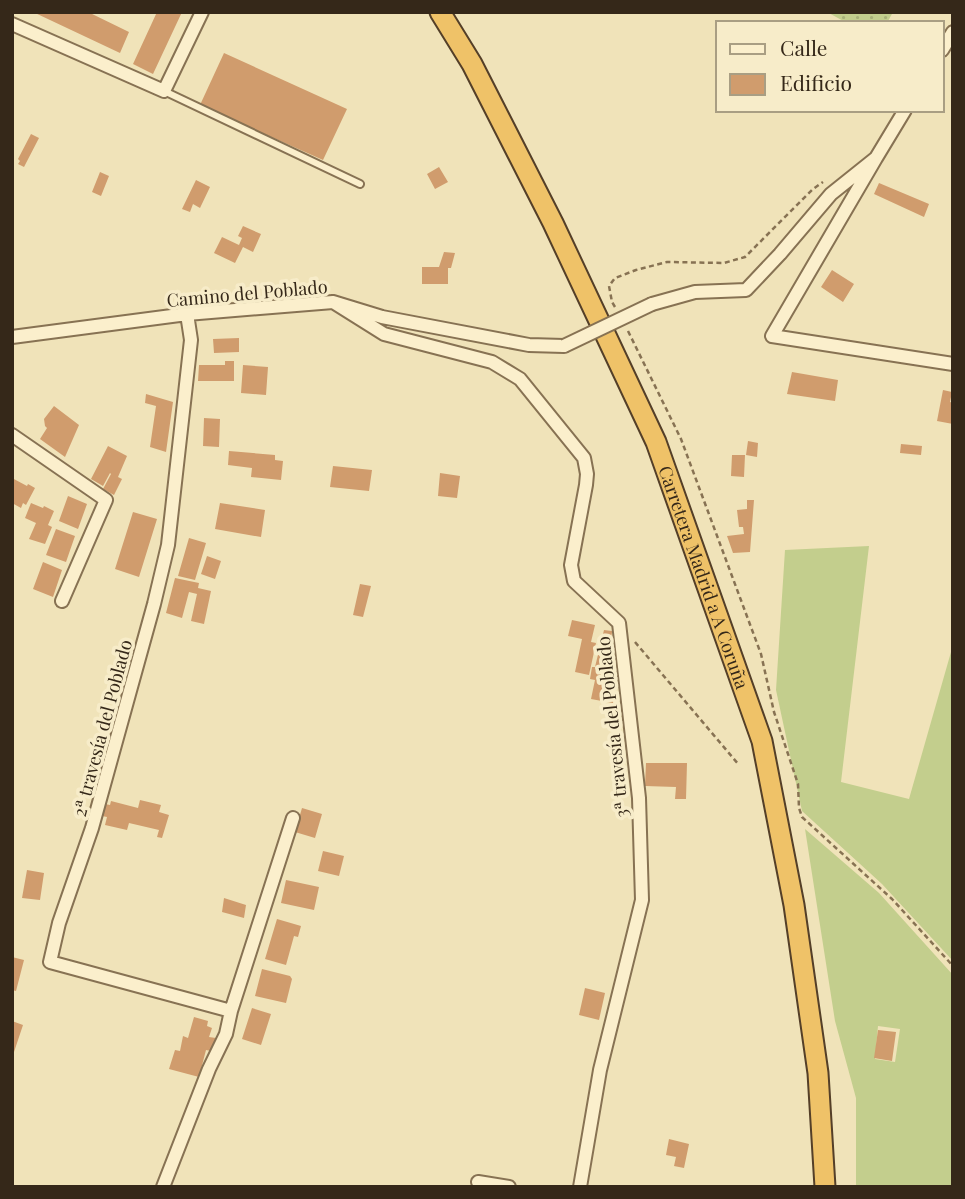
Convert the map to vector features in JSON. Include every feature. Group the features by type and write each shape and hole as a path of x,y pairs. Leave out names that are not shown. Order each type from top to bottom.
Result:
{"highway":[{"name":"Carretera Madrid a A Coruña","path":"440,12 472,64 553,223 656,442 762,741 796,918 818,1073 825,1187"},
{"path":"448,12 472,64"}],"street":[{"path":"12,24 164,92 201,12"},
{"path":"904,112 772,336 953,364"},
{"name":"Camino del Poblado","path":"12,337 187,314 333,302 396,319 529,345 564,346 652,304 695,292 746,290 831,194 876,158"},
{"name":"3ª travesía del Poblado","path":"333,302 384,334 492,362 520,379 584,458 586,485 571,565 574,581 619,623 639,798 642,900 600,1070 580,1187"},
{"name":"2ª travesía del Poblado","path":"187,314 191,340 168,545 92,828 59,923 50,962 231,1011"},
{"path":"12,435 106,500 62,601"},
{"path":"163,1187 209,1069 226,1034 293,818"},
{"path":"478,1182 509,1187"}],"lane":[{"path":"164,92 360,184"}],"path":[{"path":"618,313 612,302 609,286 615,278 667,262 724,263 745,257 823,182"},
{"path":"624,325 681,439 761,654 777,721 798,784 802,817 892,899 953,966"},
{"path":"619,623 739,765"}],"green space":[{"path":"827,12 893,12 888,21 843,21"},
{"path":"869,546 841,782 909,799 953,645 953,961 882,884 802,811 776,690 785,550"},
{"path":"805,829 879,893 953,975 953,1187 856,1187 856,1098 835,1021","holes":["878,1026 900,1029 895,1062 875,1059"]}],"building":[{"path":"33,12 88,12 129,32 120,53"},
{"path":"157,12 182,12 153,74 133,64"},
{"path":"224,53 347,109 323,160 200,105"},
{"path":"31,134 39,138 24,167 18,164 18,159"},
{"path":"439,167 448,182 435,189 427,174"},
{"path":"100,172 109,176 101,196 92,192"},
{"path":"196,180 210,187 200,208 193,204 190,212 182,209"},
{"path":"879,183 929,204 924,217 874,194"},
{"path":"243,226 261,234 253,252 243,247 235,263 214,253 222,237 239,245 242,238 238,236"},
{"path":"444,252 455,253 451,268 448,268 448,284 422,284 422,267 439,267"},
{"path":"832,270 854,284 843,302 821,287"},
{"path":"239,338 239,352 214,353 213,339"},
{"path":"225,361 234,361 234,381 198,381 199,365 225,365"},
{"path":"243,365 268,367 266,395 241,393"},
{"path":"792,372 838,380 835,401 787,394"},
{"path":"943,390 952,392 950,402 953,403 953,424 937,421"},
{"path":"146,394 173,402 166,452 150,447 156,406 145,403"},
{"path":"54,406 79,425 65,457 40,439 47,428 44,419"},
{"path":"204,418 220,419 219,447 203,446"},
{"path":"748,441 758,443 757,457 746,455"},
{"path":"901,444 922,446 921,455 900,453"},
{"path":"108,446 127,456 118,477 122,479 114,495 103,489 110,473 103,486 91,479"},
{"path":"229,451 275,455 275,460 283,461 281,480 251,477 252,468 228,465"},
{"path":"732,455 745,455 744,477 731,476"},
{"path":"333,466 372,470 369,491 330,487"},
{"path":"440,473 460,476 457,498 438,496"},
{"path":"12,478 35,488 26,505 23,503 21,508 12,503"},
{"path":"68,496 87,504 78,529 59,521"},
{"path":"747,500 754,500 750,552 733,553 727,536 744,534 743,527 739,527 737,510 747,509"},
{"path":"31,503 54,511 48,525 52,527 45,544 29,539 36,523 25,518"},
{"path":"220,503 265,510 261,537 215,529"},
{"path":"133,512 157,519 139,577 115,569"},
{"path":"56,529 75,536 66,562 46,555"},
{"path":"189,538 206,543 195,580 178,576"},
{"path":"207,556 221,561 215,579 201,574"},
{"path":"43,562 62,570 53,597 33,589"},
{"path":"175,578 199,583 198,588 211,591 204,624 191,621 197,594 189,592 182,618 166,613"},
{"path":"360,584 371,586 363,617 353,615"},
{"path":"572,620 595,625 591,642 596,643 589,675 575,672 582,639 568,636"},
{"path":"604,630 612,631 604,661 613,663 612,670 615,670 612,683 617,683 613,703 591,699 595,680 590,679 592,667 595,667"},
{"path":"646,763 687,763 686,799 675,799 676,787 645,786"},
{"path":"140,800 161,805 159,812 169,815 162,838 157,837 159,830 129,823 127,830 105,825 107,817 102,816 105,804 110,805 111,801 138,808"},
{"path":"302,808 322,814 315,838 295,832"},
{"path":"323,851 344,856 339,876 318,871"},
{"path":"27,870 44,873 40,900 22,898"},
{"path":"286,880 319,887 314,910 281,903"},
{"path":"224,898 246,905 244,918 222,912"},
{"path":"277,919 301,926 298,937 294,936 286,965 265,959"},
{"path":"12,957 24,960 16,991 12,990"},
{"path":"262,969 290,976 292,979 286,1003 255,996"},
{"path":"585,988 605,993 599,1020 579,1015"},
{"path":"252,1008 271,1014 261,1045 242,1039"},
{"path":"194,1017 208,1021 207,1026 212,1028 209,1037 216,1038 211,1051 206,1050 199,1077 169,1069 175,1050 180,1051 183,1036 188,1038"},
{"path":"12,1021 23,1025 13,1055 12,1055"},
{"path":"878,1030 896,1032 892,1061 874,1058"},
{"path":"669,1139 689,1144 684,1168 674,1166 676,1157 666,1155"}]}
